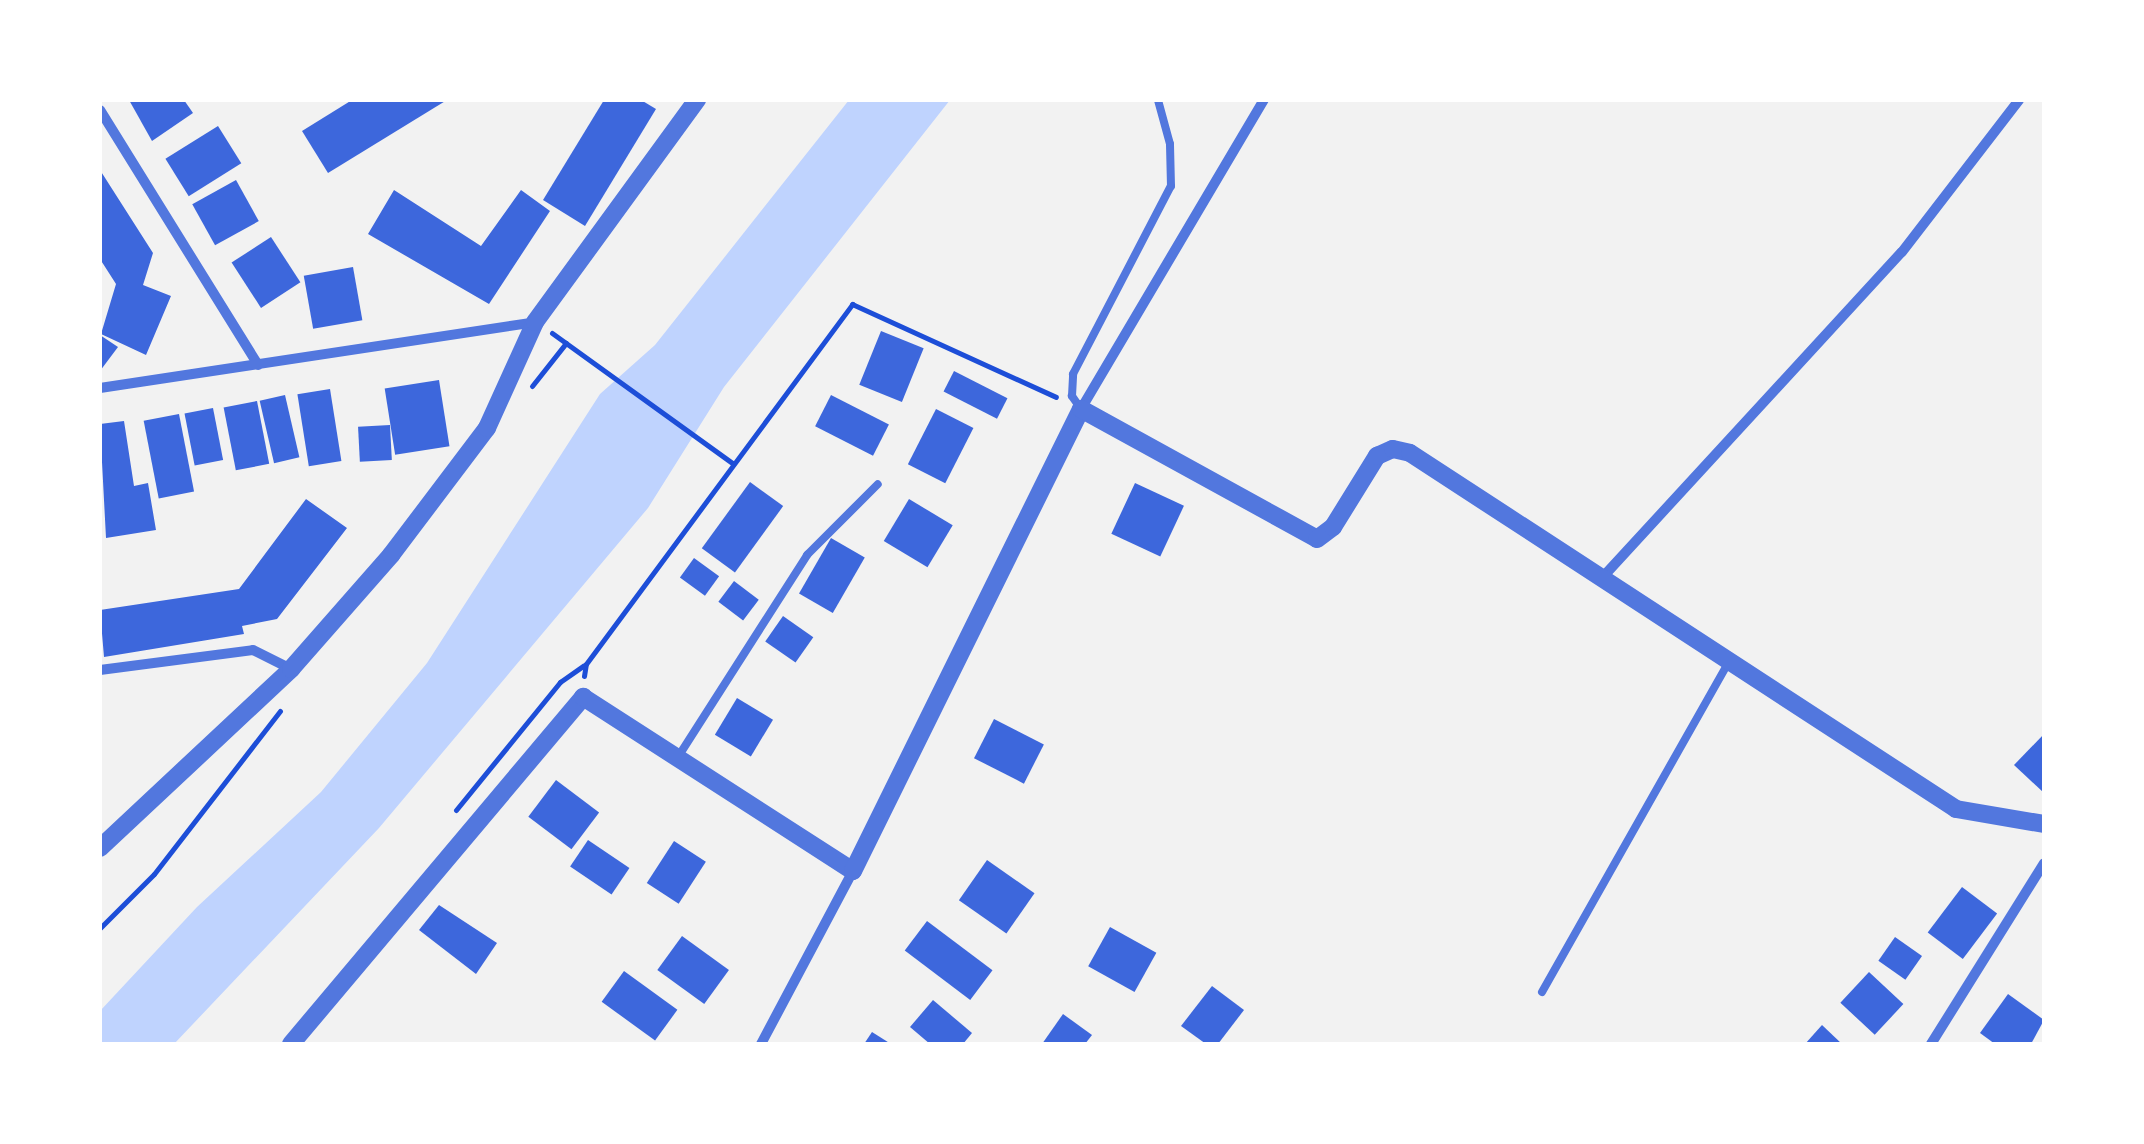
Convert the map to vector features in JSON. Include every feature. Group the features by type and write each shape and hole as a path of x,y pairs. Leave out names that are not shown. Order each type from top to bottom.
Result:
{"street":[{"path":"100,848 109,828 291,669 391,555 487,428 536,322 698,100"},
{"path":"761,1044 852,871 1082,409 1264,100"},
{"path":"1601,579 1902,252 2019,100"},
{"path":"100,110 258,366"},
{"path":"100,388 536,322"},
{"path":"1082,409 1317,539 1333,527 1377,456 1402,450 1956,810 2044,824"},
{"path":"100,670 254,650 291,669"},
{"path":"291,1044 584,696 852,871"},
{"path":"1931,1044 2044,863"}],"lane":[{"path":"1082,409 1072,396 1073,374 1171,186 1170,144 1158,100"},
{"path":"678,757 806,555 878,484"},
{"path":"1542,992 1729,662"}],"path":[{"path":"584,696 586,664 852,304 1082,409"},
{"path":"570,345 732,464"}],"water":[{"path":"849,100 950,100 724,387 648,508 379,828 174,1044 100,1044 100,1011 197,907 321,792 427,663 600,394 655,345"}],"building":[{"path":"129,100 184,100 193,113 152,141"},
{"path":"352,100 447,100 328,173 302,131"},
{"path":"604,100 641,100 656,109 585,226 543,200"},
{"path":"218,126 241,163 189,196 165,159"},
{"path":"100,170 153,253 143,285 171,296 146,355 101,334 116,284 100,259"},
{"path":"236,180 259,221 215,245 192,204"},
{"path":"394,190 481,246 521,190 550,211 489,304 368,234"},
{"path":"271,237 300,282 261,308 232,263"},
{"path":"353,267 362,320 313,329 304,276"},
{"path":"881,331 924,348 902,402 859,385"},
{"path":"100,335 118,347 100,371"},
{"path":"954,371 1007,398 997,419 944,391"},
{"path":"439,380 449,446 395,455 385,389"},
{"path":"330,389 341,461 309,466 297,394"},
{"path":"285,395 299,457 274,463 260,401"},
{"path":"831,395 889,425 873,456 815,426"},
{"path":"257,401 269,464 236,470 224,407"},
{"path":"213,408 223,460 195,466 185,414"},
{"path":"936,409 973,428 945,483 908,464"},
{"path":"179,414 194,492 159,498 144,421"},
{"path":"124,421 134,486 148,483 156,530 106,538 100,424"},
{"path":"390,425 392,460 360,462 358,427"},
{"path":"750,482 783,506 735,572 702,548"},
{"path":"1135,483 1184,506 1160,557 1111,534"},
{"path":"306,499 347,528 277,619 242,626 244,634 104,657 100,610 239,589"},
{"path":"909,499 953,525 927,567 884,541"},
{"path":"831,538 865,558 833,613 799,593"},
{"path":"694,558 719,576 705,596 680,577"},
{"path":"734,581 759,600 743,620 718,602"},
{"path":"783,616 813,637 796,663 765,641"},
{"path":"737,698 773,720 751,756 715,735"},
{"path":"994,719 1044,744 1024,784 974,758"},
{"path":"2044,734 2044,793 2014,765"},
{"path":"556,780 599,812 571,849 528,817"},
{"path":"588,840 629,868 612,894 570,867"},
{"path":"674,841 706,862 679,904 647,883"},
{"path":"987,860 1035,893 1006,933 959,900"},
{"path":"1962,887 1997,913 1963,959 1928,933"},
{"path":"439,905 497,943 476,974 419,930"},
{"path":"927,921 992,970 970,1000 905,951"},
{"path":"1110,927 1156,953 1135,992 1088,966"},
{"path":"682,936 729,970 704,1004 657,970"},
{"path":"1895,937 1922,956 1905,980 1878,961"},
{"path":"624,971 677,1010 655,1041 602,1002"},
{"path":"1869,972 1903,1004 1875,1035 1840,1003"},
{"path":"1212,986 1244,1010 1218,1044 1206,1044 1181,1026"},
{"path":"2008,994 2044,1020 2031,1044 1995,1044 1980,1033"},
{"path":"933,1000 972,1033 963,1044 930,1044 910,1027"},
{"path":"1063,1014 1092,1035 1085,1044 1042,1044"},
{"path":"1822,1025 1842,1044 1805,1044"},
{"path":"872,1032 891,1044 864,1044"}]}
